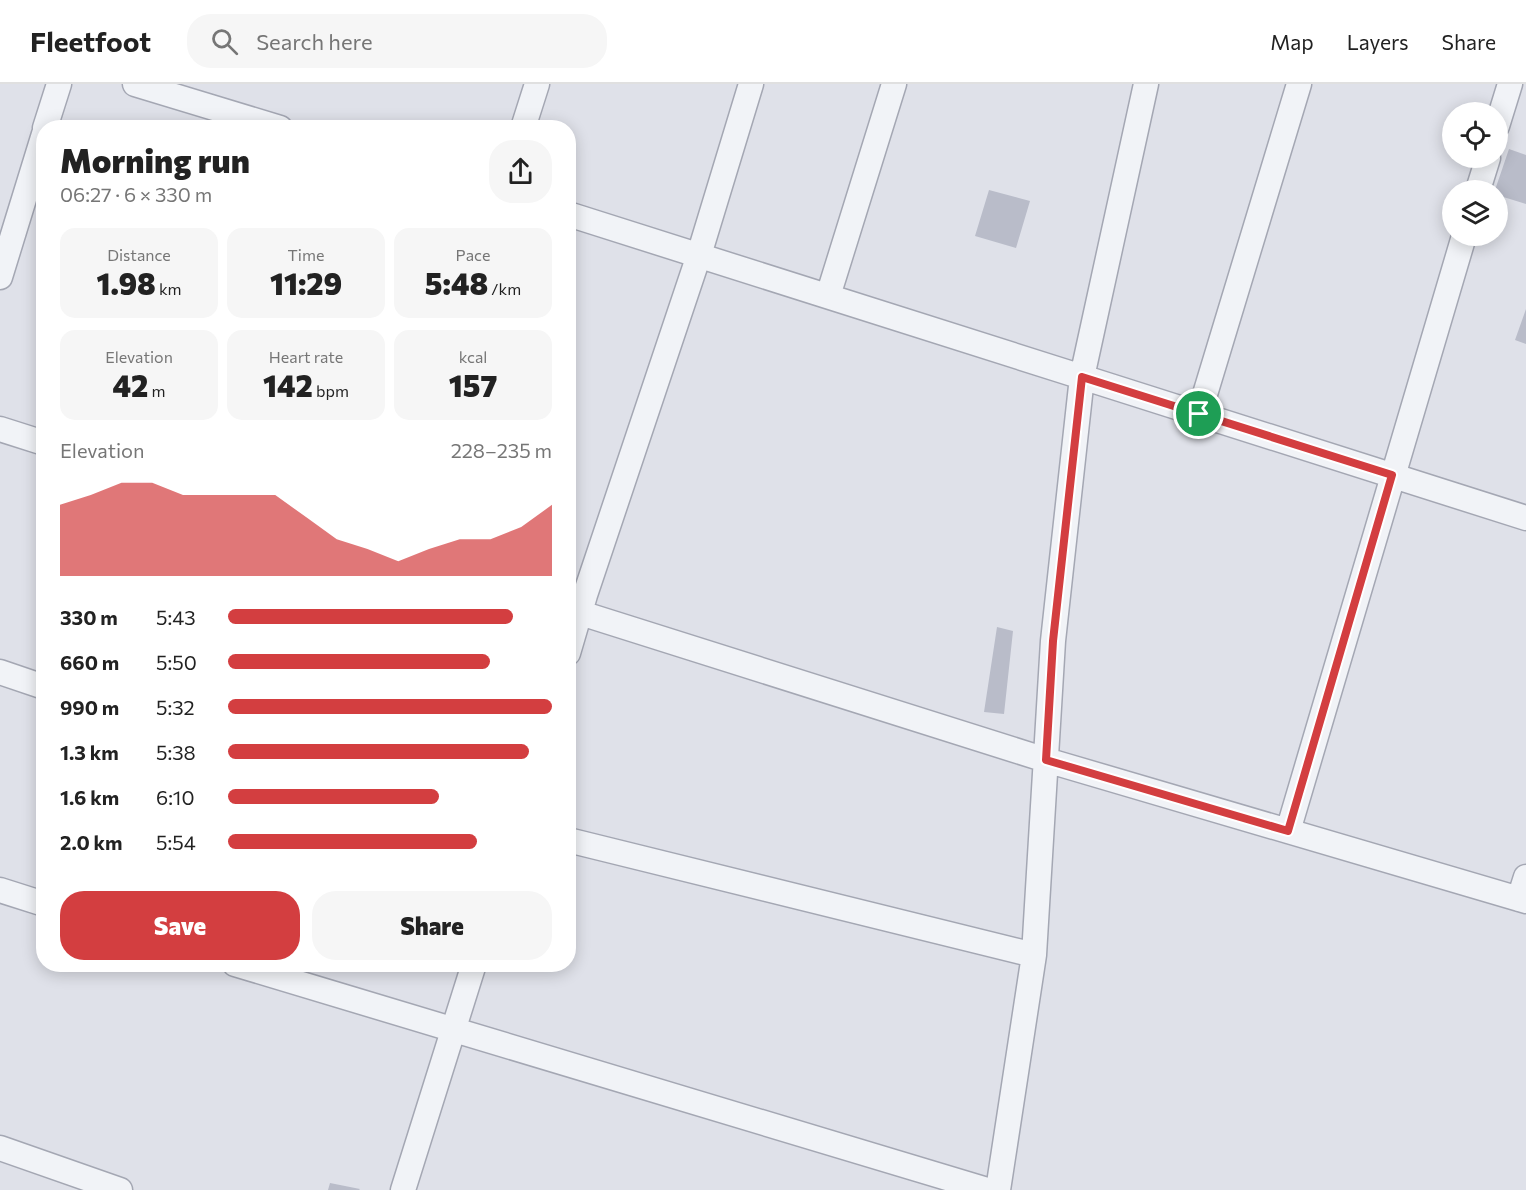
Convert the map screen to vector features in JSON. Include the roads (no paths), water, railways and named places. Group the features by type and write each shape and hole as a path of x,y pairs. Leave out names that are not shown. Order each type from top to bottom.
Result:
{"street":[{"path":"47,120 58,84"},
{"path":"135,84 254,120"},
{"path":"526,120 537,84"},
{"path":"576,604 699,255 751,84"},
{"path":"828,296 894,84"},
{"path":"998,1190 1034,955 1053,641 1082,377 1146,84"},
{"path":"1199,414 1299,84"},
{"path":"1504,102 1510,84"},
{"path":"0,277 36,160"},
{"path":"576,217 1526,518"},
{"path":"1288,831 1461,246"},
{"path":"0,429 36,440"},
{"path":"576,611 1046,760 1288,831 1524,892"},
{"path":"0,672 36,684"},
{"path":"576,842 1034,955"},
{"path":"0,890 36,901"},
{"path":"261,972 987,1190"},
{"path":"403,1190 471,972"},
{"path":"0,1148 116,1189"}]}
